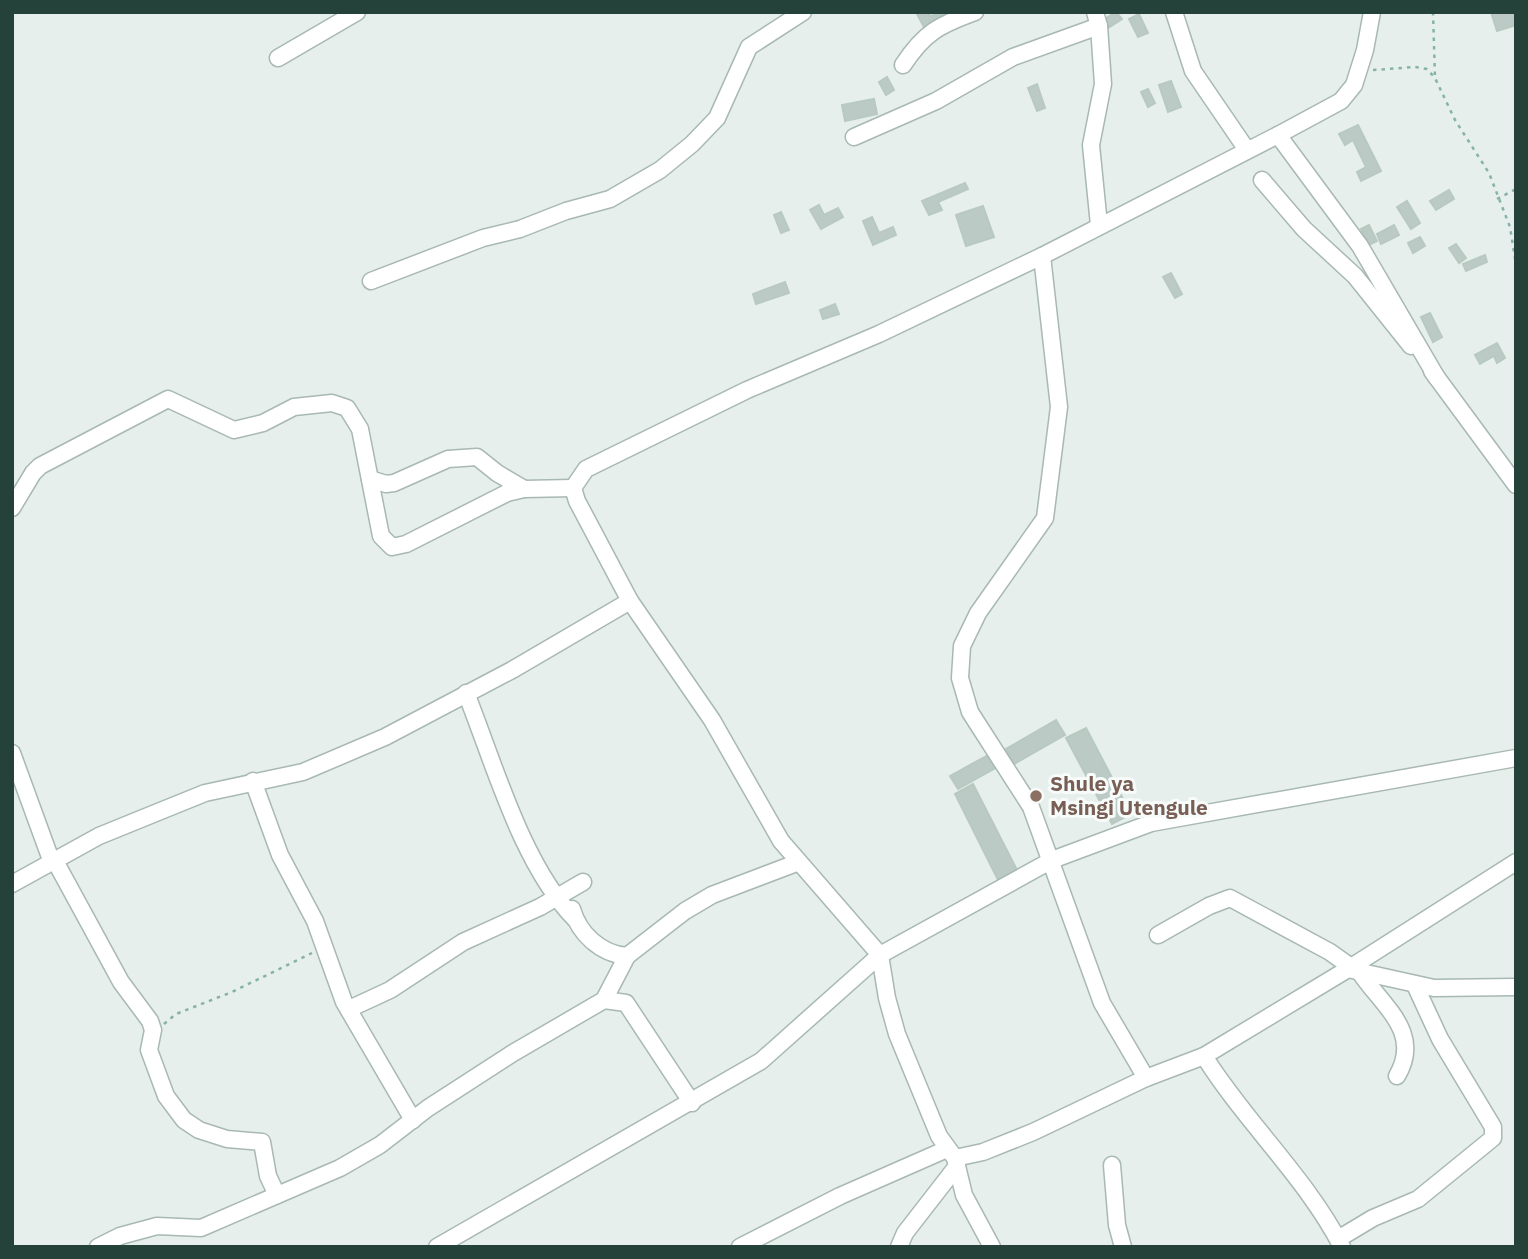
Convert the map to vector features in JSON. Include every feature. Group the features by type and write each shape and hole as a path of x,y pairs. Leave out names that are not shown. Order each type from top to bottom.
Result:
{"street":[{"path":"278,58 357,12"},
{"path":"372,281 483,239 520,229 566,211 611,200 660,170 692,144 716,118 749,47 803,12"},
{"path":"903,65 920,39 929,32 975,12"},
{"path":"1174,12 1194,71 1247,150"},
{"path":"573,488 586,469 734,396 879,334 1042,256 1340,101 1353,85 1372,12"},
{"path":"854,137 936,102 1013,57 1097,19 1103,84 1091,145 1099,225"},
{"path":"1278,135 1360,246 1437,377"},
{"path":"1262,180 1304,229 1354,276 1437,377 1516,485"},
{"path":"1042,256 1059,408 1045,518 978,613 962,646 960,678 970,712 1031,807 1102,1003 1146,1079"},
{"path":"12,508 40,466 168,399 234,430 263,423 294,407 340,403 360,429 381,536 392,547 406,544 507,493 524,489 573,488"},
{"path":"370,479 386,484 394,483 448,459 477,457 524,489"},
{"path":"573,488 630,601 691,688 758,804 799,862 880,955 892,1020 953,1158 964,1195 992,1247"},
{"path":"12,884 53,859 205,793 303,772 385,737 512,670 630,601"},
{"path":"466,693 528,848 556,897 589,939 606,952 627,956"},
{"path":"12,753 53,859 107,959 142,1008 153,1030 149,1050 166,1096 184,1120 199,1130 227,1139 262,1142 268,1176 277,1195"},
{"path":"438,1247 761,1061 880,955 1052,860 1152,823 1516,758"},
{"path":"253,781 280,855 316,921 349,1009 413,1120"},
{"path":"98,1247 120,1236 157,1226 201,1228 340,1168 380,1145 513,1053 604,1000 627,956 685,911 712,895 799,862"},
{"path":"740,1247 840,1196 953,1158 983,1152 1204,1056 1353,969 1516,862"},
{"path":"349,1009 390,990 463,942 556,897 597,871"},
{"path":"575,919 571,902 583,882"},
{"path":"1158,935 1209,906 1230,898 1331,953 1353,969 1396,1019 1405,1037 1405,1062 1397,1076"},
{"path":"1353,969 1415,985 1461,989 1516,987"},
{"path":"1204,1056 1230,1097 1292,1170 1340,1243 1373,1218 1418,1199 1493,1138 1493,1127 1436,1031 1415,985"},
{"path":"604,1000 626,1003 692,1103"},
{"path":"899,1247 905,1233 953,1158"},
{"path":"1112,1165 1117,1225 1123,1247"}],"path":[{"path":"1433,12 1435,78"},
{"path":"1358,71 1415,67 1427,69 1435,78 1455,120 1489,173 1510,227 1516,265"},
{"path":"1497,199 1516,189"},
{"path":"153,1030 176,1014 232,992 325,947"}],"building":[{"path":"916,12 928,12 930,16 947,12 950,18 926,31"},
{"path":"1116,12 1122,19 1108,28 1103,20"},
{"path":"1491,12 1514,12 1516,25 1497,31"},
{"path":"1139,14 1148,33 1138,37 1129,19"},
{"path":"887,77 894,90 886,95 879,82"},
{"path":"1171,81 1181,107 1168,112 1159,85"},
{"path":"1037,84 1045,108 1037,111 1028,88"},
{"path":"1148,89 1155,103 1148,107 1141,92"},
{"path":"874,99 877,114 845,121 842,105"},
{"path":"1358,125 1381,171 1361,181 1357,172 1366,167 1353,140 1345,145 1339,134"},
{"path":"965,183 968,189 938,202 942,210 929,215 922,201"},
{"path":"1449,190 1454,199 1436,210 1430,201"},
{"path":"1407,201 1420,223 1411,229 1397,207"},
{"path":"819,205 824,215 838,208 843,217 821,229 810,210"},
{"path":"983,206 994,237 966,246 956,215"},
{"path":"781,212 789,230 781,233 774,215"},
{"path":"872,217 879,233 893,227 896,235 873,245 863,221"},
{"path":"1369,225 1377,241 1369,245 1361,229"},
{"path":"1394,225 1399,235 1381,244 1377,234"},
{"path":"1420,237 1425,246 1413,253 1408,243"},
{"path":"1456,244 1466,258 1459,263 1449,248"},
{"path":"1485,255 1487,262 1466,271 1463,264"},
{"path":"1171,273 1182,294 1175,298 1163,277"},
{"path":"785,282 789,293 756,304 753,294"},
{"path":"835,304 839,314 823,319 820,310"},
{"path":"1430,313 1442,337 1433,342 1421,317"},
{"path":"1497,343 1505,358 1497,363 1494,356 1480,364 1475,355"},
{"path":"1056,720 1065,735 1014,764 1006,749"},
{"path":"1086,728 1131,814 1112,824 1066,738"},
{"path":"990,754 997,767 958,789 950,776"},
{"path":"973,784 1017,870 998,880 955,794"}],"place":[{"name":"Shule ya Msingi Utengule","path":"1036,796"}]}
